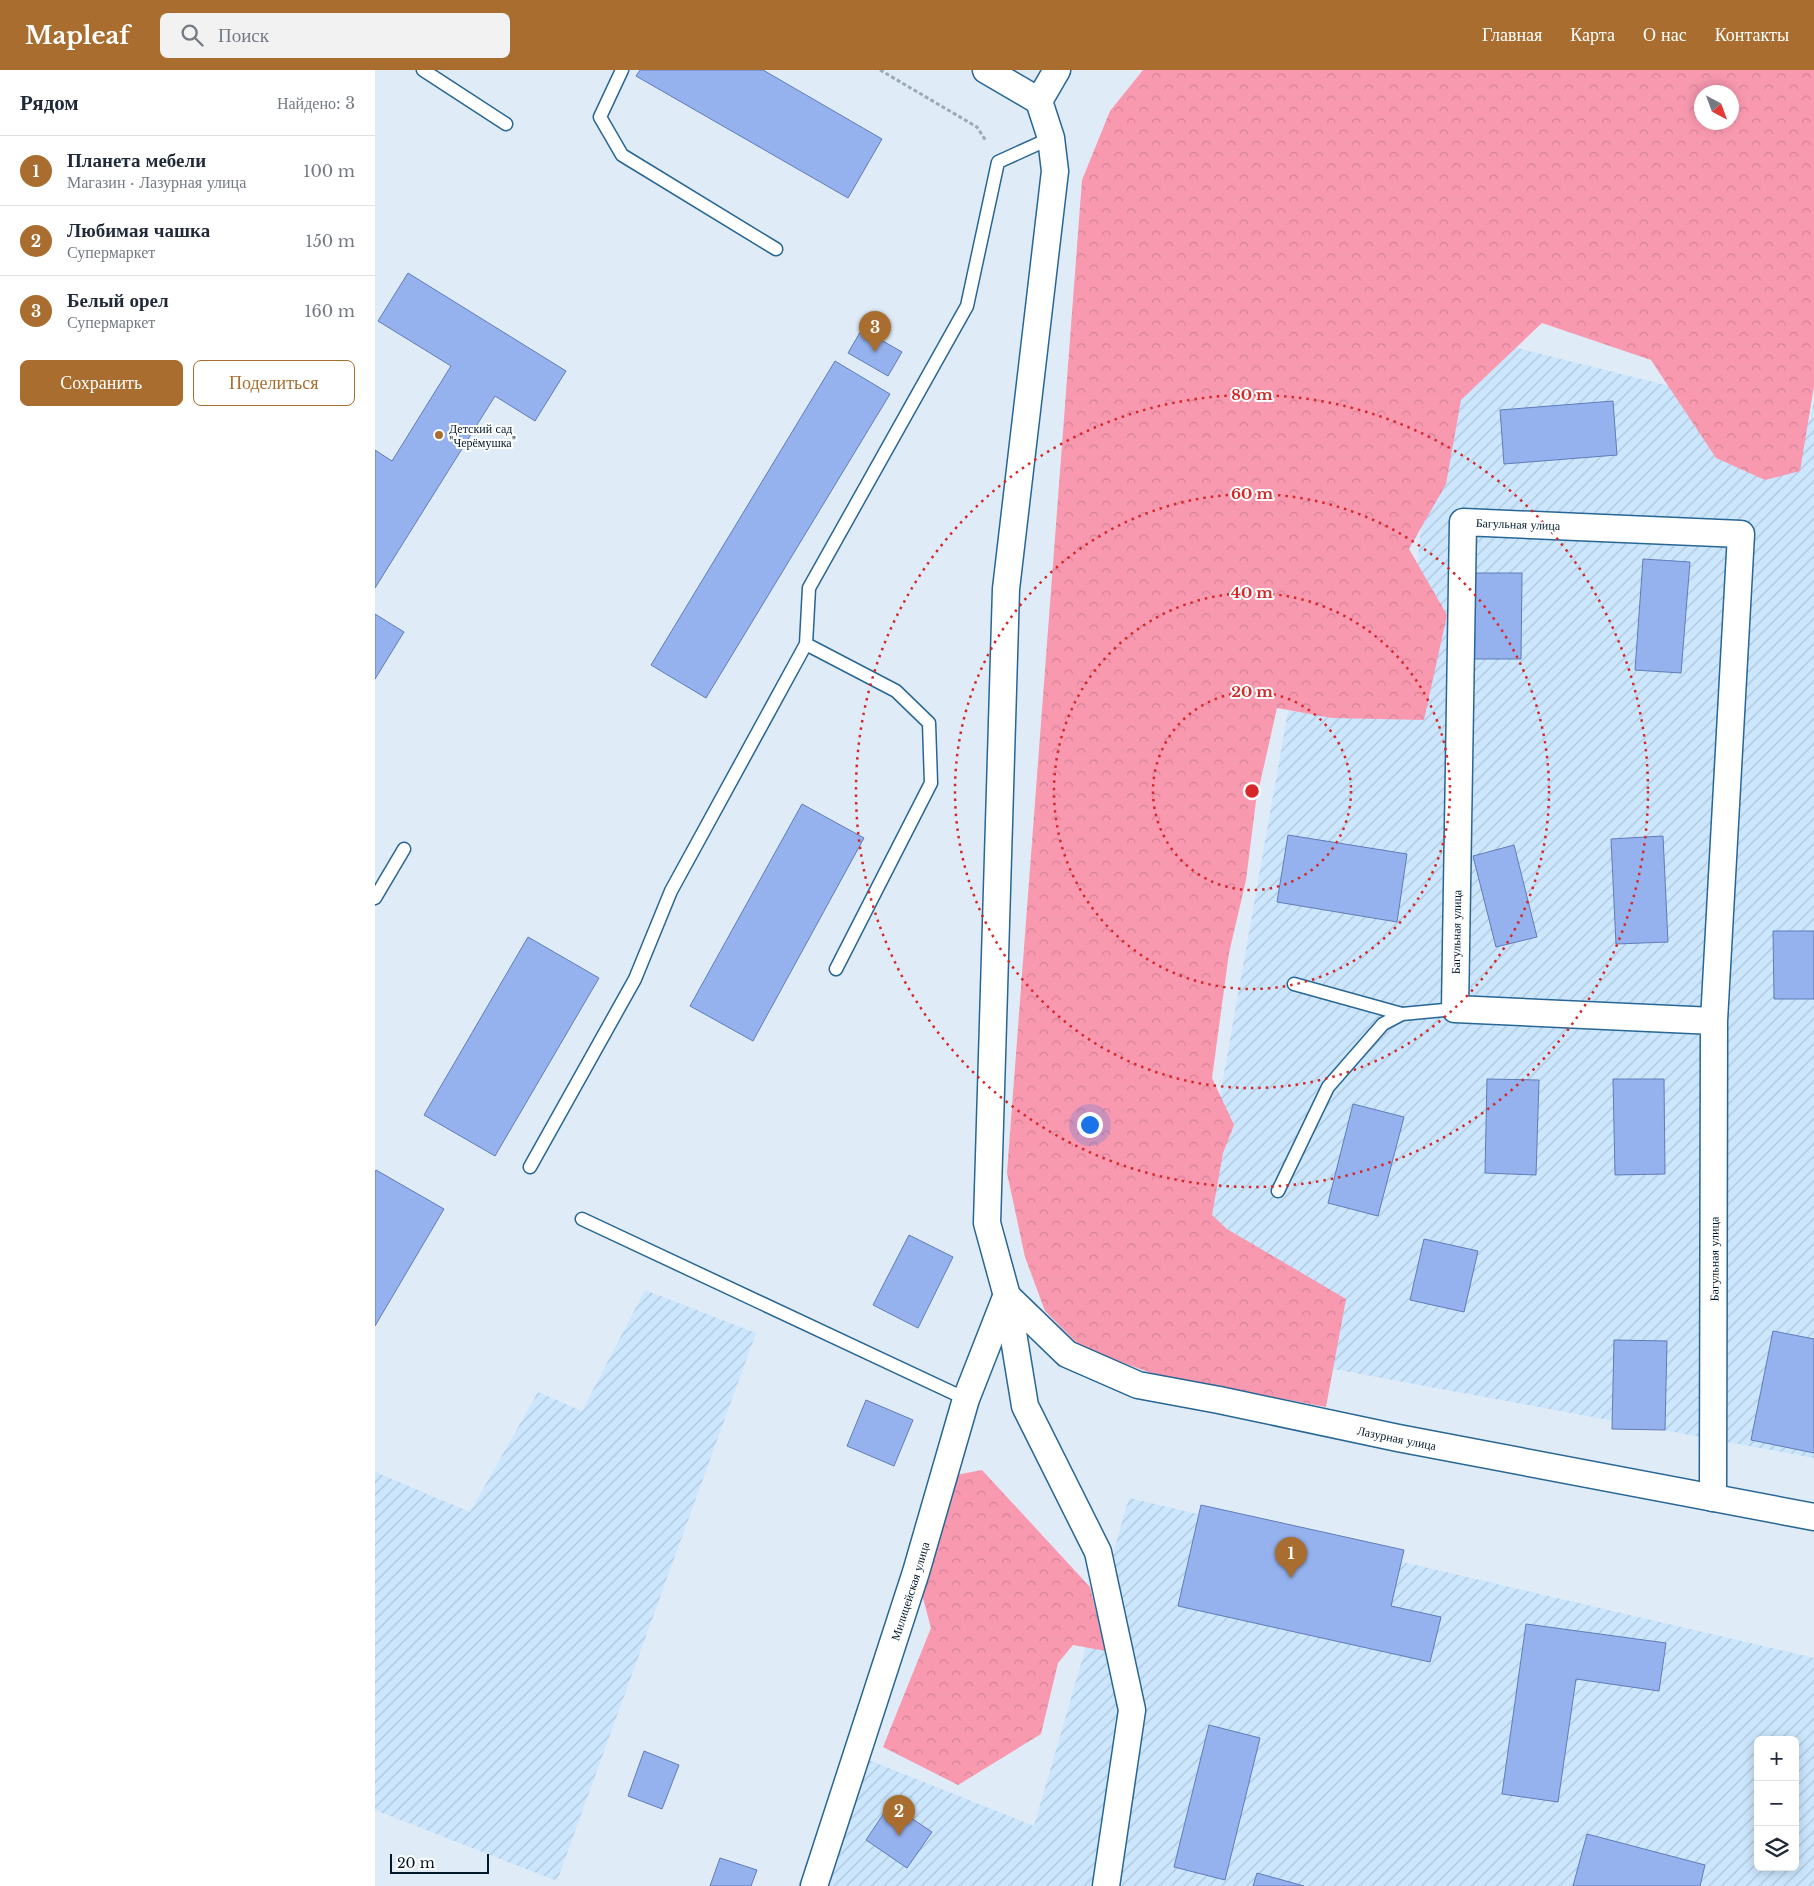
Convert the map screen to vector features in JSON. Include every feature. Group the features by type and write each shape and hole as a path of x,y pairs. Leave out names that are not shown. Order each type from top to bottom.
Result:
{"street":[{"path":"986,70 1039,101 1051,138 1055,171 1006,589 987,1223 1007,1296 1025,1406 1098,1552 1132,1710 1106,1886"},
{"path":"1039,101 1057,70"},
{"name":"Багульная улица","path":"1455,1009 1463,522 1741,534 1714,1021 1713,1498"},
{"path":"1455,1009 1714,1021"},
{"name":"Милицейская улица","path":"814,1886 916,1572 966,1399 1007,1296"},
{"name":"Лазурная улица","path":"1007,1296 1067,1354 1138,1385 1398,1438 1814,1517"}],"lane":[{"path":"423,70 506,124"},
{"path":"622,70 600,117 623,155 776,249"},
{"path":"530,1167 635,979 671,890 806,644 809,588 967,306 999,162 1051,138"},
{"path":"806,644 896,691 929,723 931,783 837,969"},
{"path":"375,898 404,849"},
{"path":"1294,984 1402,1014 1455,1009"},
{"path":"1279,1191 1328,1087 1383,1024 1402,1014"},
{"path":"582,1219 966,1399"}],"path":[{"path":"881,70 977,127 999,162"}],"shaded area":[{"path":"1441,329 1810,421 1814,399 1814,1458 1177,1340 1288,711 1402,718"},
{"path":"645,1290 756,1333 557,1881 375,1810 375,1472 470,1512 538,1392 582,1411"},
{"path":"1129,1498 1814,1658 1814,1886 798,1886 846,1751 1034,1826"}],"green space":[{"path":"1143,70 1814,70 1814,386 1800,471 1765,480 1716,458 1651,360 1542,323 1461,400 1446,484 1409,549 1447,615 1424,720 1332,718 1277,708 1256,801 1246,880 1229,953 1212,1078 1234,1125 1223,1153 1212,1215 1227,1229 1346,1299 1326,1407 1157,1375 1082,1348 1045,1311 1025,1257 1007,1173 1082,180 1110,111"},
{"path":"982,1470 1090,1587 1106,1651 1073,1645 1058,1663 1041,1734 958,1785 883,1747 931,1628 916,1572 956,1475"}],"building":[{"path":"640,70 763,70 882,139 848,198 636,76"},
{"name":"Детский сад \"Черёмушка\"","path":"408,273 566,371 535,421 495,396 375,588 375,450 392,461 451,366 378,321"},
{"path":"862,329 902,352 888,376 848,353"},
{"path":"835,361 890,394 706,698 651,665"},
{"path":"1613,401 1617,455 1504,464 1500,410"},
{"path":"1643,559 1690,562 1681,673 1635,670"},
{"path":"1474,573 1522,573 1521,659 1473,659"},
{"path":"375,614 404,632 375,679"},
{"path":"802,804 864,838 753,1041 690,1006"},
{"path":"1288,835 1407,854 1397,922 1277,902"},
{"path":"1663,836 1668,942 1616,944 1611,839"},
{"path":"1514,845 1537,937 1496,947 1473,856"},
{"path":"1773,931 1814,931 1814,999 1774,999"},
{"path":"528,937 599,978 495,1156 424,1115"},
{"path":"1487,1079 1539,1080 1536,1175 1485,1173"},
{"path":"1613,1079 1664,1079 1665,1174 1615,1175"},
{"path":"1353,1104 1404,1117 1378,1216 1328,1203"},
{"path":"376,1170 444,1209 375,1326 375,1172"},
{"path":"909,1235 953,1257 918,1328 873,1305"},
{"path":"1424,1239 1478,1251 1464,1312 1410,1300"},
{"path":"1773,1331 1814,1339 1814,1453 1751,1440"},
{"path":"1614,1340 1667,1341 1665,1430 1612,1429"},
{"path":"866,1400 913,1420 894,1466 847,1446"},
{"path":"1201,1505 1404,1550 1391,1606 1441,1617 1430,1662 1178,1606"},
{"path":"1526,1624 1666,1643 1659,1691 1576,1679 1558,1802 1502,1794"},
{"path":"1209,1725 1260,1738 1225,1880 1174,1867"},
{"path":"644,1751 679,1765 662,1809 628,1796"},
{"path":"890,1804 932,1832 907,1868 866,1840"},
{"path":"1587,1834 1705,1865 1700,1886 1573,1886"},
{"path":"720,1858 757,1870 751,1886 710,1886"},
{"path":"1257,1873 1304,1886 1253,1886"}],"place":[{"name":"Белый орел","path":"875,352"},
{"name":"Детский сад \"Черёмушка\"","path":"439,435"},
{"name":"Планета мебели","path":"1291,1578"},
{"name":"Любимая чашка","path":"899,1836"}]}
